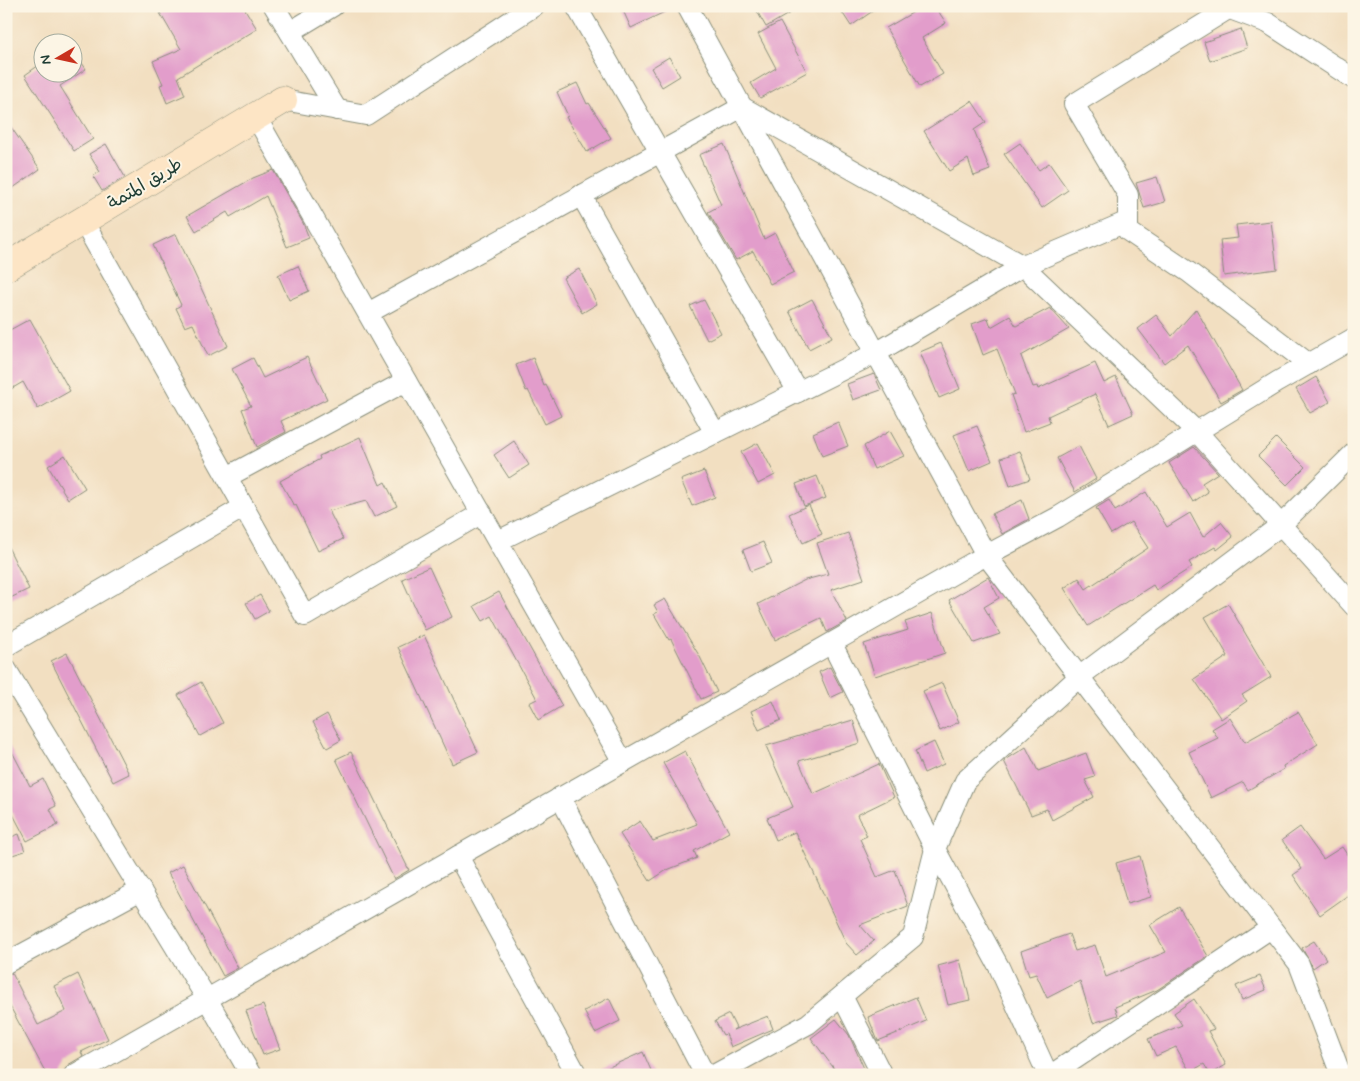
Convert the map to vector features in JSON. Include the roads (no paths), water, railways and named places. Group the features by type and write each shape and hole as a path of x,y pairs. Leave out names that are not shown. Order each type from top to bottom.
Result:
{"street":[{"path":"274,6 337,110"},
{"path":"290,32 333,6"},
{"path":"283,100 366,115 534,6"},
{"path":"576,6 798,392"},
{"path":"687,6 986,555 1299,964 1342,1075"},
{"path":"1309,364 1190,273 1128,231 1128,196 1074,104 1228,7 1268,23 1354,79"},
{"name":"طريق المتمة","path":"8,261 83,221 283,100"},
{"path":"368,313 742,107"},
{"path":"742,107 1023,266 1197,432 1354,606"},
{"path":"256,116 623,762"},
{"path":"581,195 715,433"},
{"path":"83,221 305,616 482,514"},
{"path":"498,541 876,353 1023,266 1128,221"},
{"path":"74,1075 986,555 1058,517 1354,338"},
{"path":"227,477 406,381"},
{"path":"714,1075 808,1024 913,937 935,849 965,781 1079,677 1280,524 1354,453"},
{"path":"6,646 244,507"},
{"path":"832,644 935,849 999,967 1049,1075 1271,928"},
{"path":"6,669 207,999 251,1075"},
{"path":"560,797 704,1075"},
{"path":"458,856 577,1075"},
{"path":"6,964 141,890"},
{"path":"842,996 882,1075"}]}
